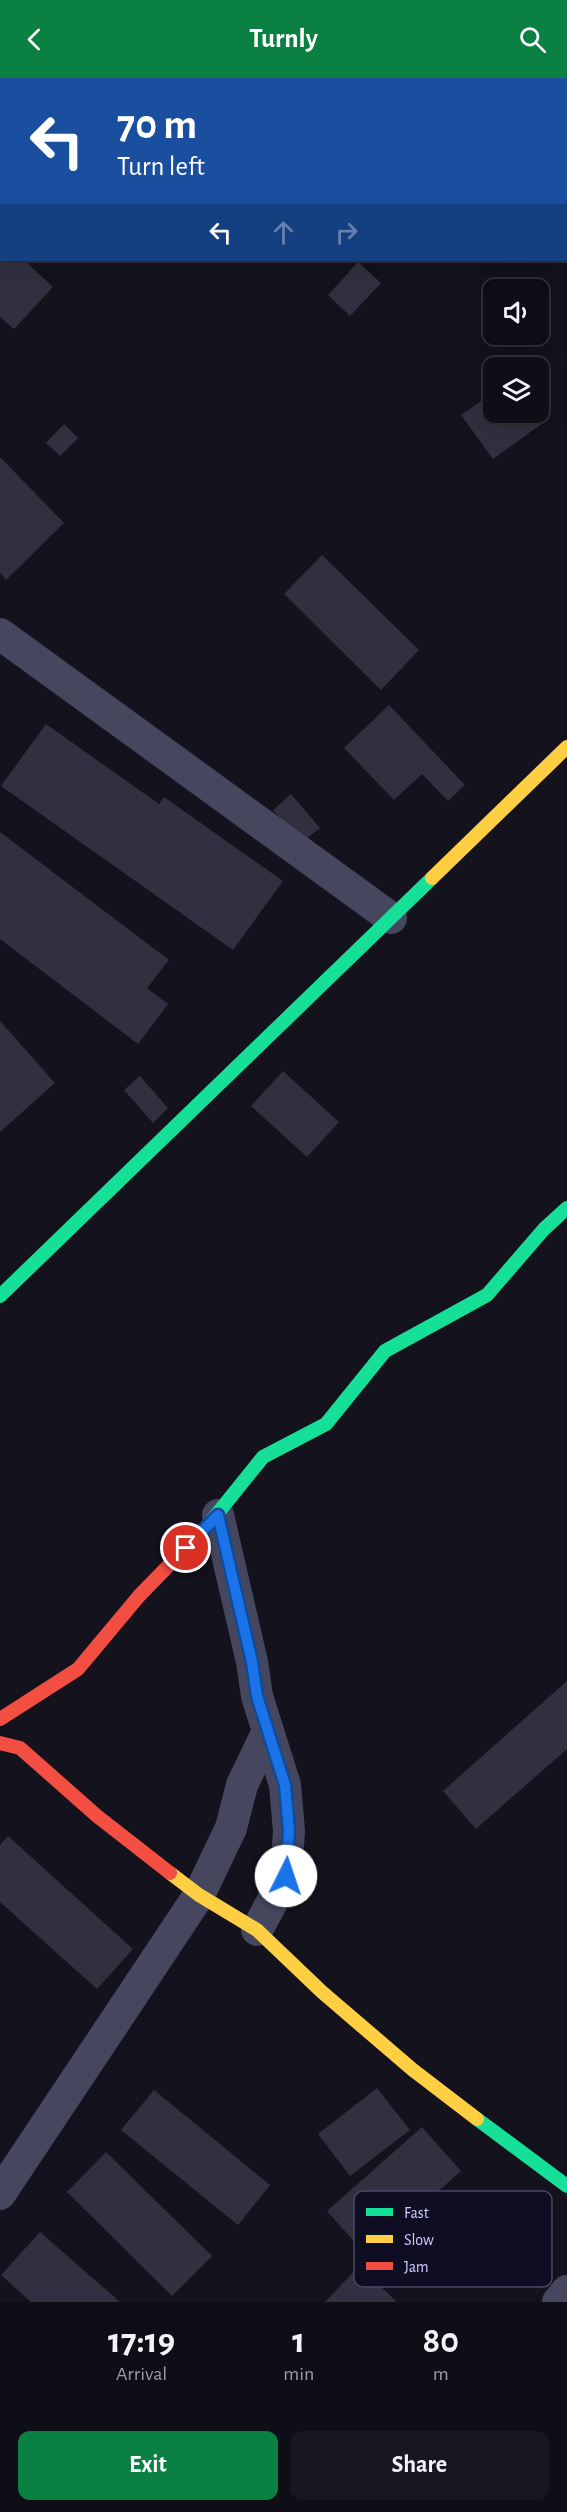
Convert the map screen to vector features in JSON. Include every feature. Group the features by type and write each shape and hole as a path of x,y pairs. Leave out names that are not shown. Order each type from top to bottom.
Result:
{"street":[{"path":"0,634 391,918"},
{"path":"0,1296 567,747"},
{"path":"0,1719 78,1669 139,1596 218,1515 263,1457 326,1424 385,1351 487,1295 544,1229 567,1208"},
{"path":"218,1515 267,1733 285,1785 289,1831 286,1876 257,1930"},
{"path":"0,2194 199,1895 231,1828 242,1785 267,1733"},
{"path":"0,1743 20,1748 97,1816 199,1895 257,1930 321,1992 413,2070 567,2186"},
{"path":"558,2302 567,2291"}],"building":[{"path":"0,261 25,261 53,287 14,329 0,317"},
{"path":"358,262 381,283 350,316 328,295"},
{"path":"483,400 483,423 543,423 493,459 461,415"},
{"path":"64,424 78,438 60,456 46,443"},
{"path":"0,457 64,523 6,580 0,573"},
{"path":"322,555 419,650 381,690 284,594"},
{"path":"389,705 465,785 448,801 422,774 394,800 344,748"},
{"path":"46,724 159,804 164,797 283,881 233,950 1,786"},
{"path":"291,794 320,828 301,843 273,810"},
{"path":"0,832 169,960 147,988 168,1004 138,1044 0,939"},
{"path":"0,1021 55,1083 0,1132"},
{"path":"283,1071 339,1122 307,1157 251,1106"},
{"path":"140,1076 168,1108 153,1123 124,1090"},
{"path":"567,1681 567,1749 476,1829 443,1791"},
{"path":"8,1836 133,1949 97,1989 0,1902 0,1845"},
{"path":"377,2088 410,2130 350,2176 318,2134"},
{"path":"154,2090 270,2185 238,2225 121,2130"},
{"path":"422,2127 461,2171 438,2191 354,2191 354,2241 327,2211"},
{"path":"106,2152 212,2256 172,2296 67,2192"},
{"path":"40,2232 120,2302 31,2302 1,2275"},
{"path":"354,2271 354,2287 381,2287 397,2302 325,2302"}],"traffic: fast":[{"path":"0,1296 432,878"},
{"path":"209,1524 263,1457 326,1424 385,1351 487,1295 544,1229 567,1208"},
{"path":"477,2119 567,2186"}],"traffic: slow":[{"path":"432,878 567,747"},
{"path":"170,1873 199,1895 257,1930 322,1992 413,2070 477,2119"}],"traffic: jam":[{"path":"0,1719 78,1669 139,1596 209,1524"},
{"path":"0,1743 20,1748 97,1816 170,1873"}],"route":[{"path":"186,1548 218,1515 252,1662 257,1696 285,1785 289,1831 286,1876"}]}
